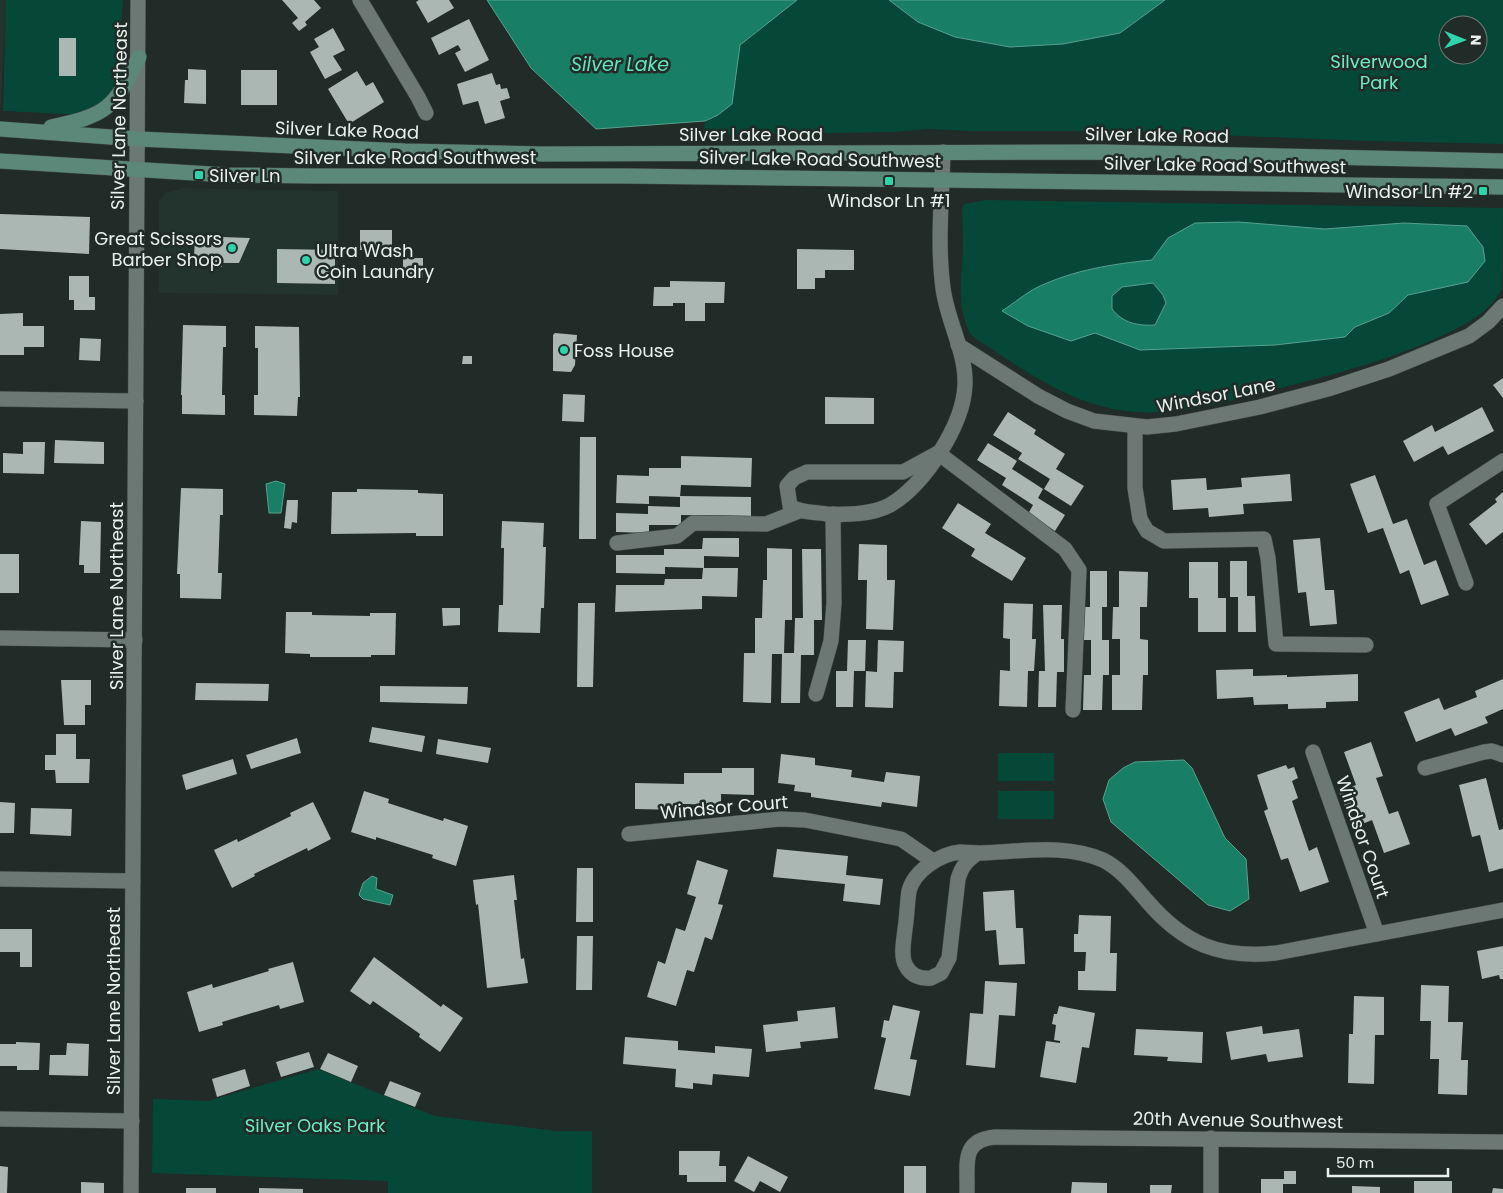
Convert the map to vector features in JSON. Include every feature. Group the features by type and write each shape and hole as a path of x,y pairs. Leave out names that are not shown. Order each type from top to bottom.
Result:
{"main road":[{"path":"35,131 78,122 98,114 124,88 139,57"},
{"name":"Silver Lake Road","path":"0,129 138,139 405,151 520,153 1102,152 1503,161"},
{"name":"Silver Lake Road Southwest","path":"0,161 226,174 306,176 626,176 1503,187"}],"street":[{"name":"Silver Lane Northeast","path":"131,1193 138,0"},
{"path":"360,0 426,113"},
{"path":"938,453 903,472 807,472 794,478 787,486 790,506 799,511 833,514 870,513 889,506 915,487 938,453 958,421 964,402 966,383 943,288 940,254 943,152"},
{"name":"Windsor Lane","path":"958,345 1038,396 1067,411 1094,420 1135,426 1176,424 1260,407 1328,389 1389,369 1455,343 1488,322 1503,306"},
{"path":"0,399 136,401"},
{"path":"1135,426 1135,488 1140,519 1147,531 1164,541 1264,538 1268,558 1276,644 1366,645"},
{"path":"938,453 1065,549 1079,570 1073,710"},
{"path":"1466,583 1437,504 1503,461"},
{"path":"618,542 677,536 693,523 766,524 799,511"},
{"path":"816,694 831,641 834,603 833,514"},
{"path":"0,638 135,640"},
{"path":"1425,768 1484,752 1492,751 1503,755"},
{"name":"Windsor Court","path":"1313,752 1377,934"},
{"name":"Windsor Court","path":"629,834 780,819 805,820 901,839 934,861"},
{"path":"978,853 968,859 961,868 948,963 941,973 925,978 909,972 904,962 903,953 910,890 920,873 934,861 949,854 1040,850 1076,852 1104,861 1130,882 1172,927 1191,940 1230,954 1253,956 1276,953 1503,910"},
{"path":"0,879 132,881"},
{"path":"0,1119 132,1121"},
{"name":"20th Avenue Southwest","path":"967,1193 968,1151 974,1143 982,1138 1211,1138 1503,1142"},
{"path":"1211,1138 1211,1193"}],"shaded area":[{"path":"0,0 6,0 1,103 0,103"},
{"path":"182,188 338,191 338,295 159,293 159,201 165,193"}],"green space":[{"path":"6,0 123,0 116,84 107,99 85,115 3,111"},
{"name":"Silverwood Park","path":"797,0 889,0 918,22 1010,47 1063,44 1120,33 1165,0 1503,0 1503,144 1117,131 972,131 928,129 894,132 704,135 705,121 718,115 732,103 740,45"},
{"path":"985,200 1503,208 1501,291 1482,313 1453,330 1405,351 1355,368 1201,407 1160,412 1119,410 1079,399 1060,391 972,336 964,316 961,295 962,209 964,204"},
{"path":"998,753 1054,753 1054,781 998,781"},
{"path":"998,791 1054,791 1054,819 998,819"},
{"name":"Silver Oaks Park","path":"318,1069 435,1116 557,1131 592,1131 592,1193 388,1193 388,1181 152,1173 153,1099 208,1101"}],"water":[{"name":"Silver Lake","path":"487,0 797,0 740,45 732,104 718,115 705,121 596,129 531,68"},
{"path":"889,0 1165,0 1120,33 1063,44 1010,47 955,37 918,22"},
{"path":"1239,222 1325,229 1404,223 1467,226 1483,247 1485,261 1468,282 1408,295 1389,313 1355,327 1345,337 1275,345 1140,350 1095,333 1071,341 1028,326 1002,311 1034,289 1065,276 1108,266 1152,260 1168,238 1195,223","holes":["1153,283 1163,295 1166,303 1155,325 1131,323 1121,318 1112,309 1112,296 1122,287"]},
{"path":"276,481 285,484 281,513 269,513 266,484"},
{"path":"1184,760 1192,768 1225,838 1246,859 1249,899 1230,911 1208,905 1111,822 1103,799 1109,780 1123,768 1135,762"},
{"path":"372,876 377,878 376,889 393,895 390,905 363,899 359,895 363,883"}],"building":[{"path":"282,0 314,0 321,8 305,22 307,25 299,31 292,23 298,18"},
{"path":"419,0 449,0 454,8 428,23 416,2"},
{"path":"469,19 489,60 465,72 455,53 461,50 458,45 439,55 431,38"},
{"path":"333,28 345,50 333,56 342,70 325,79 310,52 319,47 314,39"},
{"path":"59,38 76,38 76,76 59,76"},
{"path":"188,69 206,70 206,104 184,103 185,80 188,80"},
{"path":"241,70 277,70 277,105 241,105"},
{"path":"357,71 366,86 373,82 384,102 349,124 328,89"},
{"path":"492,73 496,85 500,84 501,89 507,88 510,98 500,101 505,118 485,124 478,101 463,105 457,84"},
{"path":"0,214 90,217 89,254 0,249"},
{"path":"360,230 392,230 392,250 360,250"},
{"path":"195,236 250,238 239,263 222,263 222,267 208,267 209,259 194,258"},
{"path":"277,249 335,250 335,284 277,283"},
{"path":"797,249 854,250 854,270 825,270 825,278 815,278 815,289 797,289"},
{"path":"403,258 423,258 423,278 403,277"},
{"path":"69,276 89,276 89,297 95,297 95,310 74,310 74,300 69,300"},
{"path":"670,281 725,282 724,303 705,303 705,321 685,321 685,303 673,303 673,306 653,306 654,287 670,287"},
{"path":"23,313 23,326 44,326 44,347 24,347 24,355 0,355 0,314"},
{"path":"183,325 226,326 226,347 223,347 222,395 225,395 225,415 182,414"},
{"path":"255,326 299,327 300,397 298,397 297,416 254,415 254,395 258,395 258,348 255,348"},
{"name":"Foss House","path":"555,333 577,335 575,365 571,372 553,371 553,335"},
{"path":"80,338 101,339 100,361 79,360"},
{"path":"463,356 472,356 472,364 462,364"},
{"path":"1503,378 1503,398 1493,385"},
{"path":"563,394 585,395 584,422 562,421"},
{"path":"825,397 874,398 874,424 825,424"},
{"path":"1482,407 1494,431 1448,455 1443,446 1414,462 1403,441 1432,425 1435,432"},
{"path":"1008,412 1036,430 1034,434 1065,454 1056,469 1084,486 1071,506 1044,489 1050,479 1018,459 1022,453 993,435"},
{"path":"580,437 596,437 596,539 579,539"},
{"path":"55,440 104,442 104,464 54,463"},
{"path":"23,442 45,442 44,474 3,473 3,453 23,454"},
{"path":"988,443 1017,461 1012,469 1043,489 1038,498 1065,515 1055,531 1028,514 1033,505 1002,485 1006,478 977,460"},
{"path":"681,456 752,458 751,487 681,485 680,497 649,496 649,504 616,503 617,475 649,476 649,468 681,468"},
{"path":"1290,474 1292,501 1243,504 1244,514 1209,517 1208,508 1173,510 1171,480 1206,478 1207,490 1242,487 1241,478"},
{"path":"1375,475 1393,524 1407,519 1424,565 1436,560 1449,595 1421,605 1409,570 1400,574 1383,528 1368,533 1350,484"},
{"path":"181,488 223,489 223,515 220,515 218,573 222,573 221,599 180,598 180,574 177,574"},
{"path":"357,489 418,490 418,493 443,494 443,536 416,536 416,533 331,534 332,492 357,492"},
{"path":"1503,492 1503,532 1486,545 1469,524 1497,502 1495,499"},
{"path":"680,496 751,497 751,516 681,515 681,525 649,525 649,533 616,532 616,513 648,514 648,506 680,507"},
{"path":"287,500 298,500 297,523 292,522 291,529 284,528"},
{"path":"958,503 991,524 985,533 1026,558 1012,581 971,556 975,549 942,528"},
{"path":"81,521 101,522 100,573 84,573 84,565 79,565"},
{"path":"502,521 544,523 543,547 546,547 544,608 541,608 540,633 498,632 499,605 503,605 504,548 501,548"},
{"path":"703,538 739,538 739,557 704,556 704,568 665,567 665,574 616,573 616,555 664,555 664,549 702,549"},
{"path":"1320,538 1325,590 1334,590 1337,624 1310,626 1306,592 1298,593 1293,540"},
{"path":"859,544 887,545 887,580 895,580 893,630 866,629 867,580 858,580"},
{"path":"767,548 792,549 792,620 785,620 784,653 794,653 795,618 803,618 802,549 821,549 822,620 814,620 814,655 801,655 800,703 781,703 782,654 772,654 771,703 743,702 744,653 755,653 755,618 762,618 763,580 767,580"},
{"path":"0,554 19,554 19,593 0,593"},
{"path":"1230,561 1247,561 1247,596 1255,596 1256,632 1238,632 1238,597 1230,597"},
{"path":"1189,562 1218,562 1218,598 1226,598 1226,632 1198,632 1198,598 1189,598"},
{"path":"703,568 738,568 737,597 702,596 702,609 615,612 616,585 664,585 665,579 702,579"},
{"path":"1090,571 1107,571 1107,607 1102,607 1102,640 1109,640 1109,675 1103,675 1102,710 1083,710 1084,675 1091,675 1091,640 1083,640 1083,607 1090,607"},
{"path":"1119,571 1148,572 1147,607 1140,607 1140,639 1148,640 1148,675 1143,675 1142,710 1112,710 1112,675 1120,675 1120,639 1112,639 1113,607 1119,607"},
{"path":"578,603 595,603 593,687 577,687"},
{"path":"1004,603 1033,604 1032,639 1036,639 1034,671 1028,671 1027,707 999,706 1000,670 1010,671 1010,639 1003,638"},
{"path":"1043,605 1062,605 1061,639 1064,639 1064,672 1057,672 1056,707 1038,707 1039,671 1045,671"},
{"path":"442,608 460,608 460,625 443,626"},
{"path":"286,612 312,612 312,615 370,616 370,613 396,613 395,655 310,657 310,654 285,653"},
{"path":"848,640 866,640 865,671 854,671 853,707 836,707 836,671 847,671"},
{"path":"878,640 904,641 903,672 894,672 893,708 865,707 866,671 877,672"},
{"path":"1253,669 1253,676 1287,675 1287,677 1358,674 1358,701 1326,702 1326,708 1288,709 1288,704 1254,705 1253,697 1217,699 1216,670"},
{"path":"1503,679 1503,709 1485,717 1488,723 1455,736 1451,728 1416,742 1404,712 1439,698 1444,710 1477,697 1475,691"},
{"path":"61,680 91,680 91,705 85,705 85,725 64,725"},
{"path":"196,683 269,684 268,701 195,700"},
{"path":"380,686 468,687 467,704 380,702"},
{"path":"372,727 425,736 422,752 369,742"},
{"path":"56,734 76,734 76,759 90,759 89,783 56,783 55,770 45,770 45,755 56,755"},
{"path":"297,738 301,753 251,769 246,755"},
{"path":"438,739 491,748 488,763 436,754"},
{"path":"1371,742 1383,776 1376,778 1389,814 1398,811 1410,844 1384,853 1372,820 1360,825 1353,807 1346,810 1339,792 1356,785 1344,752"},
{"path":"781,754 815,758 815,765 852,770 851,777 884,782 886,772 920,776 917,807 882,802 881,807 811,797 811,793 794,791 795,785 778,783"},
{"path":"233,759 237,774 186,790 182,775"},
{"path":"1286,765 1288,769 1294,767 1298,778 1292,781 1298,798 1292,801 1309,851 1317,847 1329,882 1300,892 1288,858 1281,860 1264,811 1268,809 1257,775"},
{"path":"722,768 754,768 754,795 721,794 721,805 683,804 683,810 635,809 635,783 684,784 684,773 722,773"},
{"path":"1486,778 1499,830 1503,829 1503,868 1489,872 1480,835 1472,837 1459,785"},
{"path":"364,791 389,799 388,803 443,821 444,818 468,826 456,866 432,858 433,855 376,837 376,840 351,832"},
{"path":"0,802 15,803 14,833 0,833"},
{"path":"313,802 331,839 308,851 307,848 254,874 255,876 232,888 214,850 237,839 238,842 291,816 290,813"},
{"path":"31,808 72,809 71,836 30,834"},
{"path":"777,849 848,856 846,875 883,879 880,905 843,901 845,884 773,877"},
{"path":"697,860 728,870 718,904 723,905 712,940 705,937 694,972 687,970 676,1006 647,997 658,961 665,964 676,928 685,931 696,897 687,894"},
{"path":"577,868 593,868 593,922 576,922"},
{"path":"514,875 517,900 514,900 521,959 524,958 528,983 487,988 478,904 476,905 473,880"},
{"path":"1014,890 1016,928 1023,928 1025,964 999,965 996,930 985,931 983,892"},
{"path":"1079,915 1111,916 1110,953 1117,953 1116,991 1078,990 1078,971 1085,971 1086,952 1074,952 1074,934 1078,934"},
{"path":"0,929 32,929 32,967 20,967 20,952 0,952"},
{"path":"577,936 593,936 592,990 576,990"},
{"path":"1503,946 1503,979 1500,979 1499,975 1482,979 1477,951"},
{"path":"374,957 441,1007 443,1004 463,1018 440,1052 419,1037 420,1034 373,1001 370,1005 350,991"},
{"path":"293,962 304,1002 280,1009 279,1005 222,1022 223,1025 199,1032 187,992 212,984 213,988"},
{"path":"985,981 1017,983 1015,1016 999,1015 995,1068 966,1065 970,1013 983,1014"},
{"path":"1421,985 1449,986 1448,1022 1463,1022 1461,1060 1468,1060 1467,1095 1438,1094 1439,1059 1430,1059 1431,1021 1420,1021"},
{"path":"1354,996 1384,997 1384,1035 1375,1035 1374,1084 1348,1083 1349,1034 1353,1034"},
{"path":"893,1005 920,1011 910,1059 917,1060 910,1096 874,1089 886,1038 881,1037 884,1020 889,1021"},
{"path":"1059,1006 1095,1013 1089,1048 1082,1047 1076,1083 1040,1077 1046,1041 1060,1043 1060,1041 1054,1040 1056,1025 1052,1024 1054,1014 1057,1014"},
{"path":"835,1007 838,1038 800,1042 801,1048 766,1052 763,1025 798,1021 797,1011"},
{"path":"1262,1026 1263,1034 1299,1029 1303,1057 1268,1062 1266,1054 1231,1060 1226,1032"},
{"path":"1136,1029 1203,1032 1202,1063 1167,1061 1168,1057 1134,1055"},
{"path":"625,1037 678,1041 678,1050 715,1053 715,1046 752,1049 749,1077 713,1074 712,1085 693,1083 693,1089 675,1087 676,1069 623,1064"},
{"path":"16,1042 40,1043 39,1070 17,1070 17,1066 0,1066 0,1044 16,1044"},
{"path":"67,1043 89,1044 88,1076 49,1075 50,1055 66,1055"},
{"path":"309,1052 314,1067 281,1077 276,1062"},
{"path":"328,1053 358,1066 351,1082 320,1069"},
{"path":"245,1069 250,1086 217,1097 212,1079"},
{"path":"390,1081 421,1093 415,1107 384,1095"},
{"path":"679,1151 720,1151 719,1166 726,1166 726,1182 687,1182 687,1175 679,1175"},
{"path":"748,1156 788,1177 780,1192 760,1181 754,1192 734,1181"},
{"path":"0,1166 8,1167 7,1193 0,1193"},
{"path":"904,1166 926,1166 926,1193 904,1193"},
{"path":"1284,1171 1296,1171 1296,1184 1283,1184 1283,1193 1261,1193 1261,1179 1284,1179"},
{"path":"1414,1181 1452,1181 1452,1193 1414,1193"},
{"path":"81,1182 104,1183 104,1193 81,1193"},
{"path":"1072,1182 1107,1183 1107,1193 1071,1193"},
{"path":"1150,1185 1172,1185 1171,1193 1150,1193"},
{"path":"1352,1186 1380,1187 1380,1193 1352,1193"},
{"path":"186,1188 216,1188 216,1193 186,1193"},
{"path":"259,1188 303,1189 303,1193 259,1193"},
{"path":"1493,1188 1503,1189 1503,1193 1492,1193"}],"place":[{"name":"Silver Ln","path":"199,175"},
{"name":"Windsor Ln #1","path":"889,181"},
{"name":"Windsor Ln #2","path":"1483,191"},
{"name":"Great Scissors Barber Shop","path":"232,248"},
{"name":"Ultra Wash Coin Laundry","path":"306,260"},
{"name":"Foss House","path":"564,350"}]}
